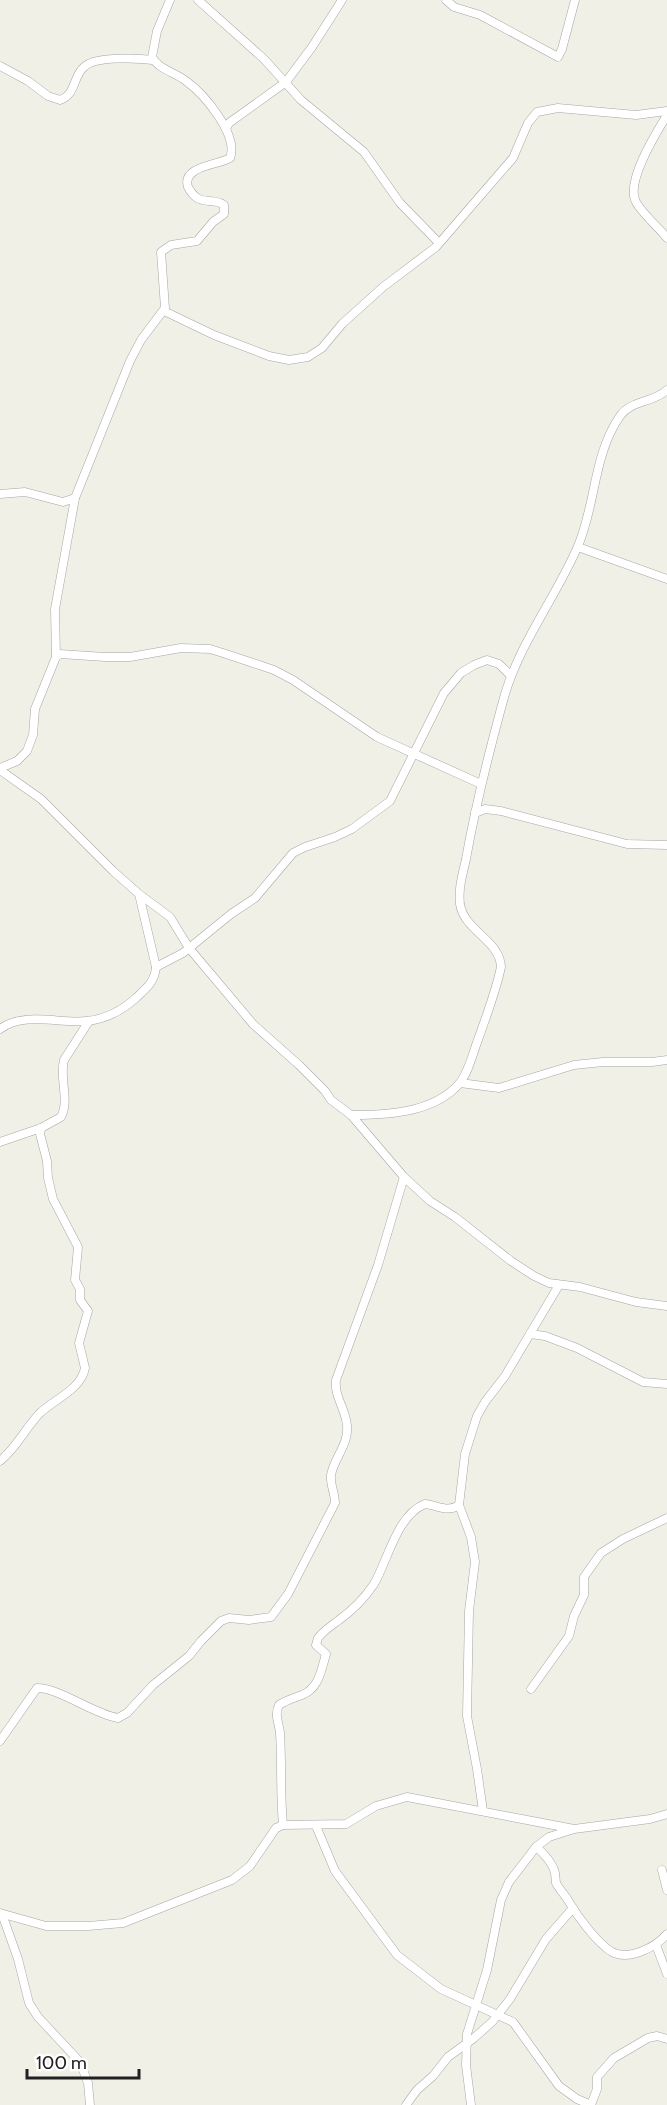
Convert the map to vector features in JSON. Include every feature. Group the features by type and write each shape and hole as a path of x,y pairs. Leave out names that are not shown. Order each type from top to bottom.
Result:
{"street":[{"path":"170,0 157,31 152,53 153,60 159,66 187,81 218,115 226,129 233,150 230,158 196,169 188,177 187,183 196,197 221,202 224,205 224,214 213,222 196,241 171,245 161,252 165,290 164,311 141,340 130,361 75,498 55,609 56,657 35,709 33,735 27,751 17,761 0,769 41,799 138,894 173,920 189,948 253,1024 299,1065 331,1100 351,1116 404,1177 430,1200 521,1269 534,1276 560,1285 580,1287 636,1302 667,1306"},
{"path":"198,0 264,58 301,100 364,152 395,196 439,243"},
{"path":"226,129 229,123 286,82 342,0"},
{"path":"446,0 451,6 486,18 558,57 575,0"},
{"path":"0,66 28,81 48,96 60,100 68,96 82,69 91,62 133,58 153,60"},
{"path":"164,311 214,335 269,356 289,360 308,357 322,348 360,307 426,256 439,243 513,158 529,120 540,110 558,108 636,115 667,113"},
{"path":"667,113 645,154 633,190 635,202 667,238"},
{"path":"351,1116 400,1112 420,1107 443,1098 460,1083 487,1015 501,967 498,954 467,921 460,904 461,882 481,784 510,675 578,546 588,516 600,459 618,419 627,408 650,401 667,390"},
{"path":"0,494 25,492 63,502 75,498"},
{"path":"578,546 667,579"},
{"path":"56,657 60,654 130,657 181,648 223,652 282,674 357,725 414,755 429,759 481,784"},
{"path":"156,967 177,957 255,898 293,853 305,846 352,829 390,801 444,693 461,674 487,660 499,664 510,675"},
{"path":"475,813 486,809 501,811 627,844 667,845"},
{"path":"0,1029 17,1021 89,1021 127,1007 153,982 156,967 138,894"},
{"path":"0,1142 41,1128 59,1119 63,1114 65,1103 62,1067 64,1060 89,1021"},
{"path":"460,1083 499,1088 574,1065 592,1062 667,1060"},
{"path":"0,1461 14,1448 39,1414 77,1384 85,1368 79,1343 88,1311 80,1300 80,1289 75,1280 78,1247 52,1199 47,1161 40,1134 41,1128"},
{"path":"0,1742 37,1688 49,1690 102,1713 120,1718 153,1685 189,1656 221,1621 229,1618 249,1620 267,1618 277,1611 335,1503 331,1483 332,1472 347,1436 347,1425 336,1392 336,1380 378,1265 404,1177"},
{"path":"483,1811 467,1716 469,1611 474,1562 471,1537 459,1505 465,1454 477,1416 506,1376 560,1285"},
{"path":"530,1334 545,1336 577,1348 643,1382 667,1384"},
{"path":"283,1825 282,1767 276,1714 279,1705 310,1691 315,1686 326,1654 316,1645 318,1638 352,1610 369,1592 376,1581 389,1548 413,1511 425,1504 452,1510 459,1505"},
{"path":"531,1689 569,1636 574,1616 584,1594 584,1577 601,1553 623,1539 667,1518"},
{"path":"1,1914 46,1926 123,1923 232,1880 250,1866 276,1828 283,1825 346,1824 372,1808 407,1797 574,1829"},
{"path":"471,2105 466,2043 487,1970 501,1900 509,1882 536,1847 549,1837 574,1829 650,1819 667,1814"},
{"path":"316,1826 335,1871 397,1955 441,1989 498,2014 518,2026 559,2086 577,2099 591,2105 597,2090 597,2077 614,2058 648,2038 657,2036 667,2039"},
{"path":"536,1847 543,1852 554,1870 556,1882 573,1908 595,1937 613,1952 622,1954 638,1952 656,1945 667,1934"},
{"path":"662,1870 667,1890"},
{"path":"406,2105 417,2090 433,2076 442,2062 474,2038 498,2014 531,1967 546,1939 573,1908"},
{"path":"1,1914 18,1959 28,2003 80,2062 88,2083 90,2105"},
{"path":"656,1945 667,1974"}]}
